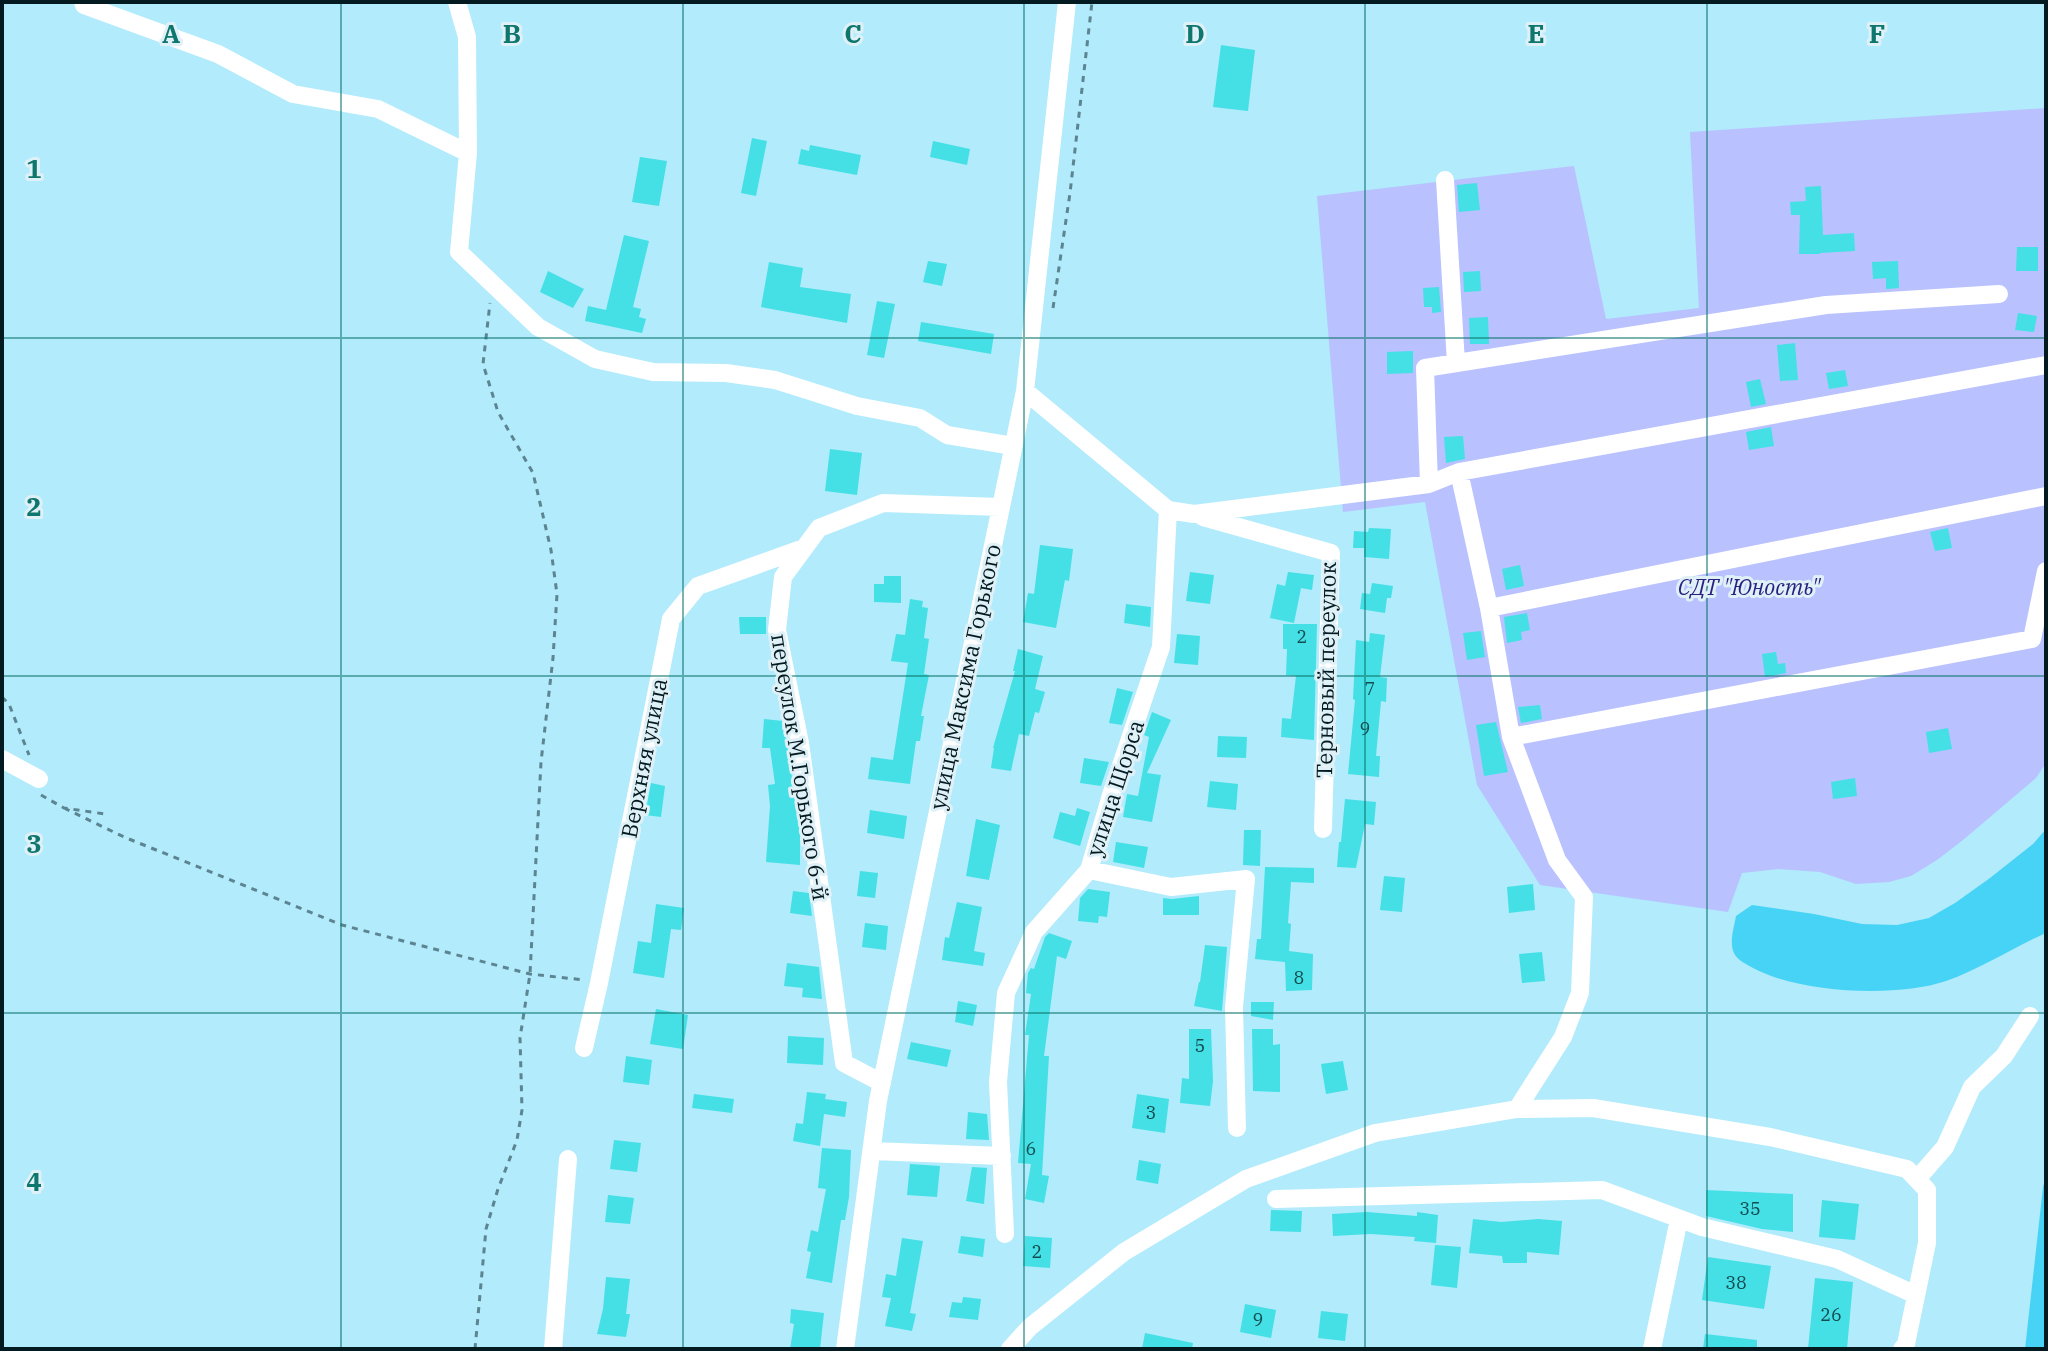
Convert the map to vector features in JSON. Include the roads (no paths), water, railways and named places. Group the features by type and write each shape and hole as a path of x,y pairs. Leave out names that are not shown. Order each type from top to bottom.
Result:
{"street":[{"path":"83,2 84,5 218,54 293,94 378,109 468,153"},
{"path":"457,2 467,37 468,153 459,252 538,327 595,359 653,372 726,373 775,380 857,406 920,418 947,435 1013,446"},
{"name":"улица Максима Горького","path":"845,1349 882,1083 1025,391 1067,2"},
{"path":"1445,180 1456,363"},
{"path":"1429,484 1425,368 1826,305 1999,294"},
{"path":"1025,391 1168,510 1194,514 1429,484 1459,472 2046,365"},
{"path":"1459,472 1489,608 1511,737 1557,860 1584,897 1580,993 1563,1037 1517,1109"},
{"path":"1489,608 2046,496"},
{"name":"переулок М.Горького 6-й","path":"882,1083 844,1063 800,743 777,630 783,577 819,528 883,503 1000,507"},
{"name":"улица Щорса","path":"1005,1234 998,1082 1006,993 1034,932 1089,870 1161,647 1168,510"},
{"name":"Терновый переулок","path":"1194,514 1331,553 1323,829"},
{"name":"Верхняя улица","path":"584,1048 671,619 698,586 804,548"},
{"path":"1511,737 2032,639 2046,571"},
{"path":"2,759 39,779"},
{"path":"1089,870 1171,887 1246,879 1234,1007 1237,1128"},
{"path":"1902,1349 1906,1344 1927,1243 1922,1185 1945,1147 1972,1087 2004,1056 2030,1016"},
{"path":"1010,1349 1030,1327 1124,1252 1246,1179 1375,1133 1517,1109 1593,1108 1770,1137 1907,1169 1922,1185"},
{"path":"872,1151 1002,1156"},
{"path":"553,1349 568,1159"},
{"path":"1276,1199 1602,1190 1702,1227 1837,1259 1916,1295"},
{"path":"1652,1349 1679,1219"}],"park label":[{"name":"СДТ \"Юность\"","path":"1749,587"}]}
